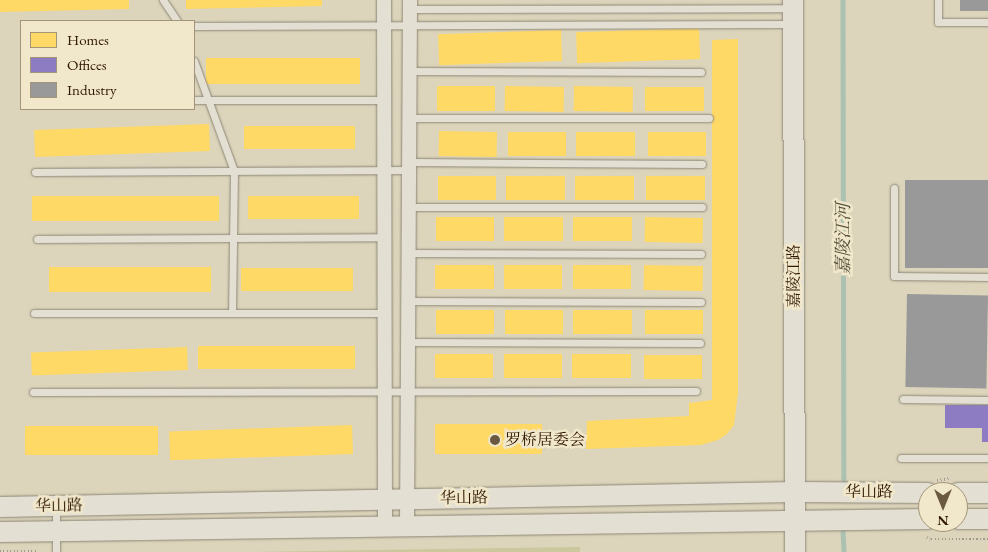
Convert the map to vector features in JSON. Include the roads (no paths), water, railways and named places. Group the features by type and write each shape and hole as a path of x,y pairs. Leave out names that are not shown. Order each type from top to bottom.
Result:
{"street":[{"path":"384,0 385,526"},
{"path":"407,525 410,4"},
{"name":"嘉陵江路","path":"793,11 795,552"},
{"name":"华山路","path":"0,507 795,492 918,492"},
{"path":"968,493 988,493"},
{"path":"968,519 988,518"},
{"name":"华山路","path":"0,532 795,519 918,526"}],"lane":[{"path":"163,0 176,20"},
{"path":"938,0 938,22 988,22"},
{"path":"410,4 793,11"},
{"path":"195,26 410,25 793,11"},
{"path":"195,63 210,100 234,171 232,313"},
{"path":"409,71 701,72"},
{"path":"195,100 384,100"},
{"path":"409,118 708,118"},
{"path":"35,172 384,170 409,166 702,164"},
{"path":"894,188 894,276 988,277"},
{"path":"409,207 702,207"},
{"path":"37,239 384,237"},
{"path":"408,253 701,254"},
{"path":"408,301 702,302"},
{"path":"34,313 384,312"},
{"path":"408,342 700,343"},
{"path":"33,392 696,391"},
{"path":"903,399 988,400"},
{"path":"901,458 988,458"},
{"path":"56,506 56,552"}],"waterway":[{"name":"嘉陵江河","path":"843,0 844,479"},
{"name":"嘉陵江河","path":"843,531 844,552"}],"place":[{"name":"罗桥居委会","path":"495,440"}]}
